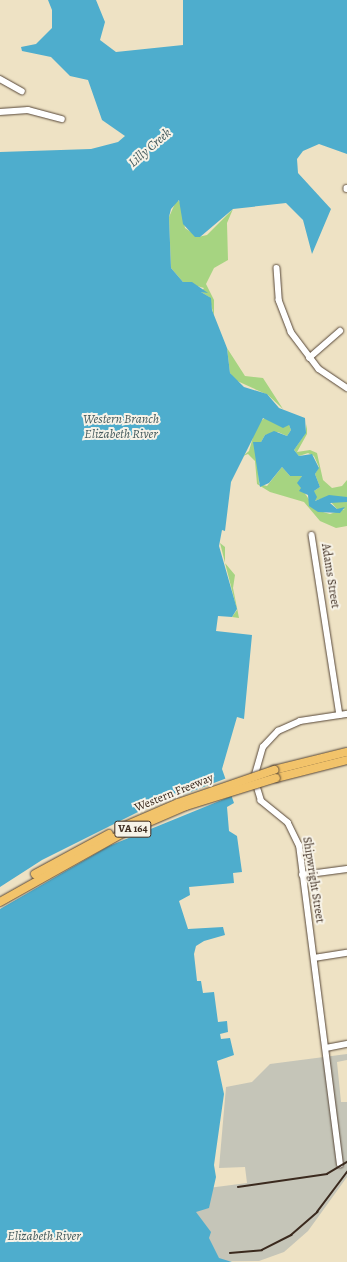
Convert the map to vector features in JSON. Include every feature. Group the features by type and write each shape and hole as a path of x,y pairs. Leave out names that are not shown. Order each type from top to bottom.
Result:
{"highway":[{"name":"Western Freeway","path":"0,896 63,858 136,821 275,774 347,752"},
{"name":"Western Freeway","path":"0,902 127,831 186,806 275,774 347,760"}],"street":[{"path":"0,79 22,91"},
{"path":"0,112 28,110 62,119"},
{"path":"277,268 276,285 284,316 309,358 347,388"},
{"path":"309,358 340,331"},
{"name":"Adams Street","path":"312,535 340,715"},
{"name":"Shipwright Street","path":"340,1165 314,958 295,833 261,801 255,788 255,767 262,747 283,728 347,714"},
{"path":"302,875 347,869"},
{"path":"314,958 347,953"},
{"path":"326,1048 347,1044"}],"shaded area":[{"path":"347,1054 347,1060 337,1062 341,1102 347,1102 347,1177 308,1231 284,1252 259,1261 178,1262 185,1191 247,1183 245,1167 219,1168 226,1087 252,1082 270,1064"}],"green space":[{"path":"177,199 181,204 185,228 198,237 207,235 233,209 227,223 228,260 214,268 206,284 214,300 214,316 209,297 201,292 204,288 183,282 171,268 169,217"},
{"path":"227,348 245,376 263,378 283,409 268,395 235,380 230,373"},
{"path":"265,418 289,425 291,430 287,436 278,432 265,435 261,442 253,442 257,445 259,484 267,486 282,467 290,476 302,476 298,483 316,510 330,514 345,509 337,509 331,502 347,502 347,526 336,528 320,521 304,502 270,492 257,484 255,461 248,454 243,456 249,451 257,423"},
{"path":"307,424 307,434 297,452 310,450 317,453 323,480 332,488 342,486 347,480 347,497 327,497 314,501 314,491 320,487 315,474 319,467 314,456 308,453 299,456 294,450 305,434"},
{"path":"220,543 225,547 225,563"},
{"path":"225,563 235,575 233,588 239,618 232,617 237,610"}],"water":[{"name":"Western Branch Elizabeth River","path":"48,0 96,0 105,22 100,40 116,52 183,45 183,0 347,0 347,154 319,144 303,151 297,159 298,173 331,209 312,254 303,220 286,203 233,209 200,237 195,237 183,224 179,200 171,209 169,217 171,268 183,282 192,282 208,293 201,292 211,298 212,310 227,348 230,373 244,387 267,394 279,408 305,418 306,433 294,450 299,456 312,454 319,468 315,474 320,487 314,491 317,497 315,501 329,495 347,497 347,502 330,503 337,509 345,507 340,513 318,512 309,506 308,495 299,491 301,488 297,483 302,476 290,476 282,467 269,483 260,487 253,442 261,442 265,435 274,431 287,436 291,430 289,425 283,428 263,418 231,482 225,531 222,530 219,546 237,609 232,617 218,616 216,631 252,635 244,719 237,717 222,769 234,803 227,807 229,831 237,836 242,872 233,873 234,883 189,887 190,895 179,901 188,929 223,927 225,935 204,941 196,946 194,954 197,981 201,981 203,993 214,992 218,1022 227,1021 228,1032 220,1034 221,1039 230,1038 234,1055 217,1061 224,1094 214,1165 216,1177 209,1208 196,1212 211,1232 209,1238 219,1258 232,1262 0,1262 0,152 91,149 118,142 125,136 102,120 88,80 70,76 51,57 22,51 21,47 36,44 52,28 52,10"}],"pier":[{"path":"227,778 234,795 109,846 0,909 0,887 42,860 138,812"}],"railway":[{"path":"238,1187 327,1174 347,1162"},
{"path":"230,1253 262,1250 291,1235 317,1212 347,1172"}],"water label":[{"name":"Lilly Creek","path":"150,148"},
{"name":"Elizabeth River","path":"44,1236"}]}
